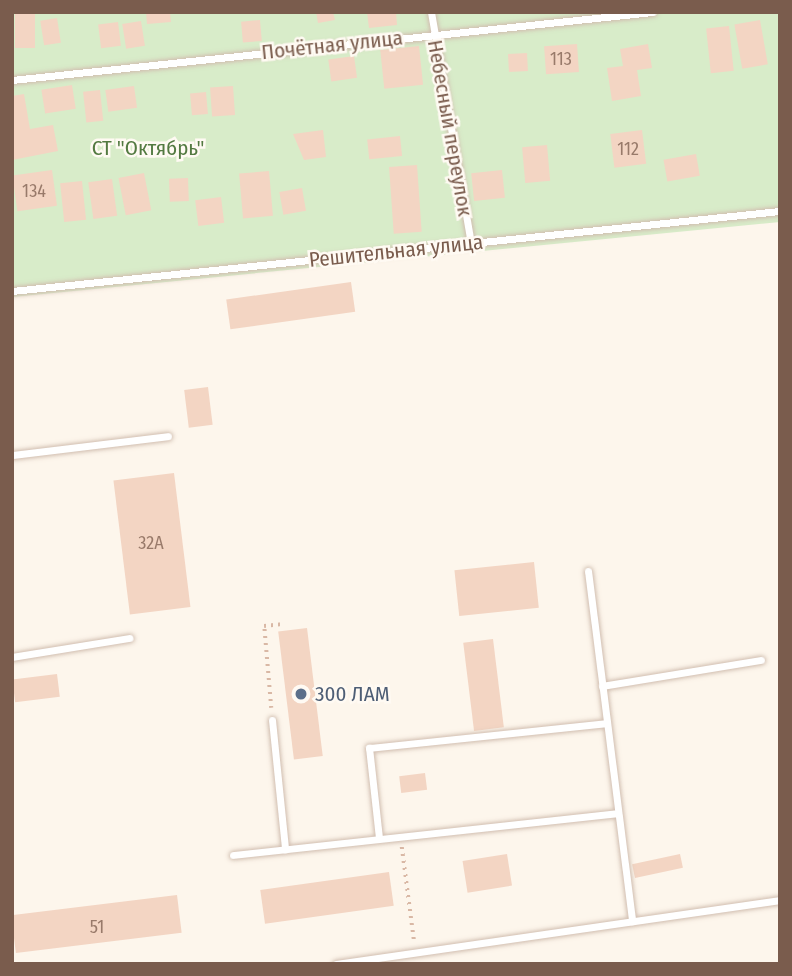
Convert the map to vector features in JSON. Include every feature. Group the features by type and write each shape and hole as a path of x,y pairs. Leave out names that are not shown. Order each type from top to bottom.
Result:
{"lane":[{"name":"Небесный переулок","path":"431,12 471,243"},
{"name":"Почётная улица","path":"12,80 652,12"},
{"name":"Решительная улица","path":"12,291 780,211"},
{"path":"12,455 168,436"},
{"path":"588,571 632,921"},
{"path":"12,657 130,638"},
{"path":"602,686 761,660"},
{"path":"272,720 285,849"},
{"path":"379,838 369,748 607,723"},
{"path":"233,855 618,813"},
{"path":"336,964 780,900"}],"path":[{"path":"272,720 264,626 282,624"},
{"path":"401,836 416,952"}],"green space":[{"name":"СТ \"Октябрь\"","path":"12,12 780,12 780,222 12,297"}],"building":[{"path":"15,12 35,12 35,48 15,48"},
{"path":"146,12 170,12 171,22 147,24"},
{"path":"316,12 333,12 335,20 318,23"},
{"path":"367,12 396,12 397,25 369,28"},
{"path":"57,18 61,43 44,45 40,21"},
{"path":"260,20 262,41 243,43 241,22"},
{"path":"760,20 768,64 742,69 734,25"},
{"path":"141,21 145,46 126,49 122,24"},
{"path":"118,22 121,46 101,48 98,24"},
{"path":"729,26 734,71 711,73 706,28"},
{"path":"577,44 579,72 546,74 544,46"},
{"path":"648,44 652,68 637,70 641,96 612,101 607,68 623,66 620,49"},
{"path":"419,46 423,85 384,89 380,50"},
{"path":"527,53 528,71 509,72 508,54"},
{"path":"354,56 357,78 331,81 328,60"},
{"path":"72,85 76,109 45,114 41,90"},
{"path":"134,86 137,108 108,112 105,90"},
{"path":"233,86 235,115 212,117 210,88"},
{"path":"100,90 103,121 86,123 83,92"},
{"path":"206,92 208,114 192,115 190,93"},
{"path":"24,94 30,129 53,125 58,151 12,160 12,96"},
{"path":"323,130 326,157 304,160 293,134"},
{"path":"642,130 646,164 614,168 610,134"},
{"path":"400,136 402,156 369,159 367,139"},
{"path":"547,145 550,181 525,183 522,147"},
{"path":"696,154 700,176 667,181 664,160"},
{"path":"417,165 422,232 394,234 389,167"},
{"path":"52,170 57,206 17,211 12,176"},
{"path":"502,170 505,198 474,201 471,173"},
{"path":"269,171 273,216 243,218 239,174"},
{"path":"144,173 151,210 126,215 118,178"},
{"path":"188,178 189,201 170,202 169,179"},
{"path":"112,179 117,216 93,219 88,182"},
{"path":"82,181 86,220 64,222 60,183"},
{"path":"302,188 306,211 283,215 279,192"},
{"path":"221,197 224,223 198,226 195,200"},
{"path":"351,282 355,312 230,329 226,300"},
{"path":"208,387 213,425 189,428 184,390"},
{"path":"174,473 190,607 130,614 113,480"},
{"path":"534,562 539,608 459,616 454,570"},
{"name":"300 ЛАМ","path":"307,628 323,756 294,760 278,632"},
{"path":"493,639 504,727 474,731 463,643"},
{"path":"57,674 60,697 15,702 12,679"},
{"path":"425,773 427,790 401,793 399,776"},
{"path":"507,854 512,886 468,893 463,861"},
{"path":"680,854 683,868 635,878 632,864"},
{"path":"389,872 394,906 265,924 260,890"},
{"path":"177,895 182,933 16,953 12,915"}],"place":[{"name":"300 ЛАМ","path":"301,694"}]}
